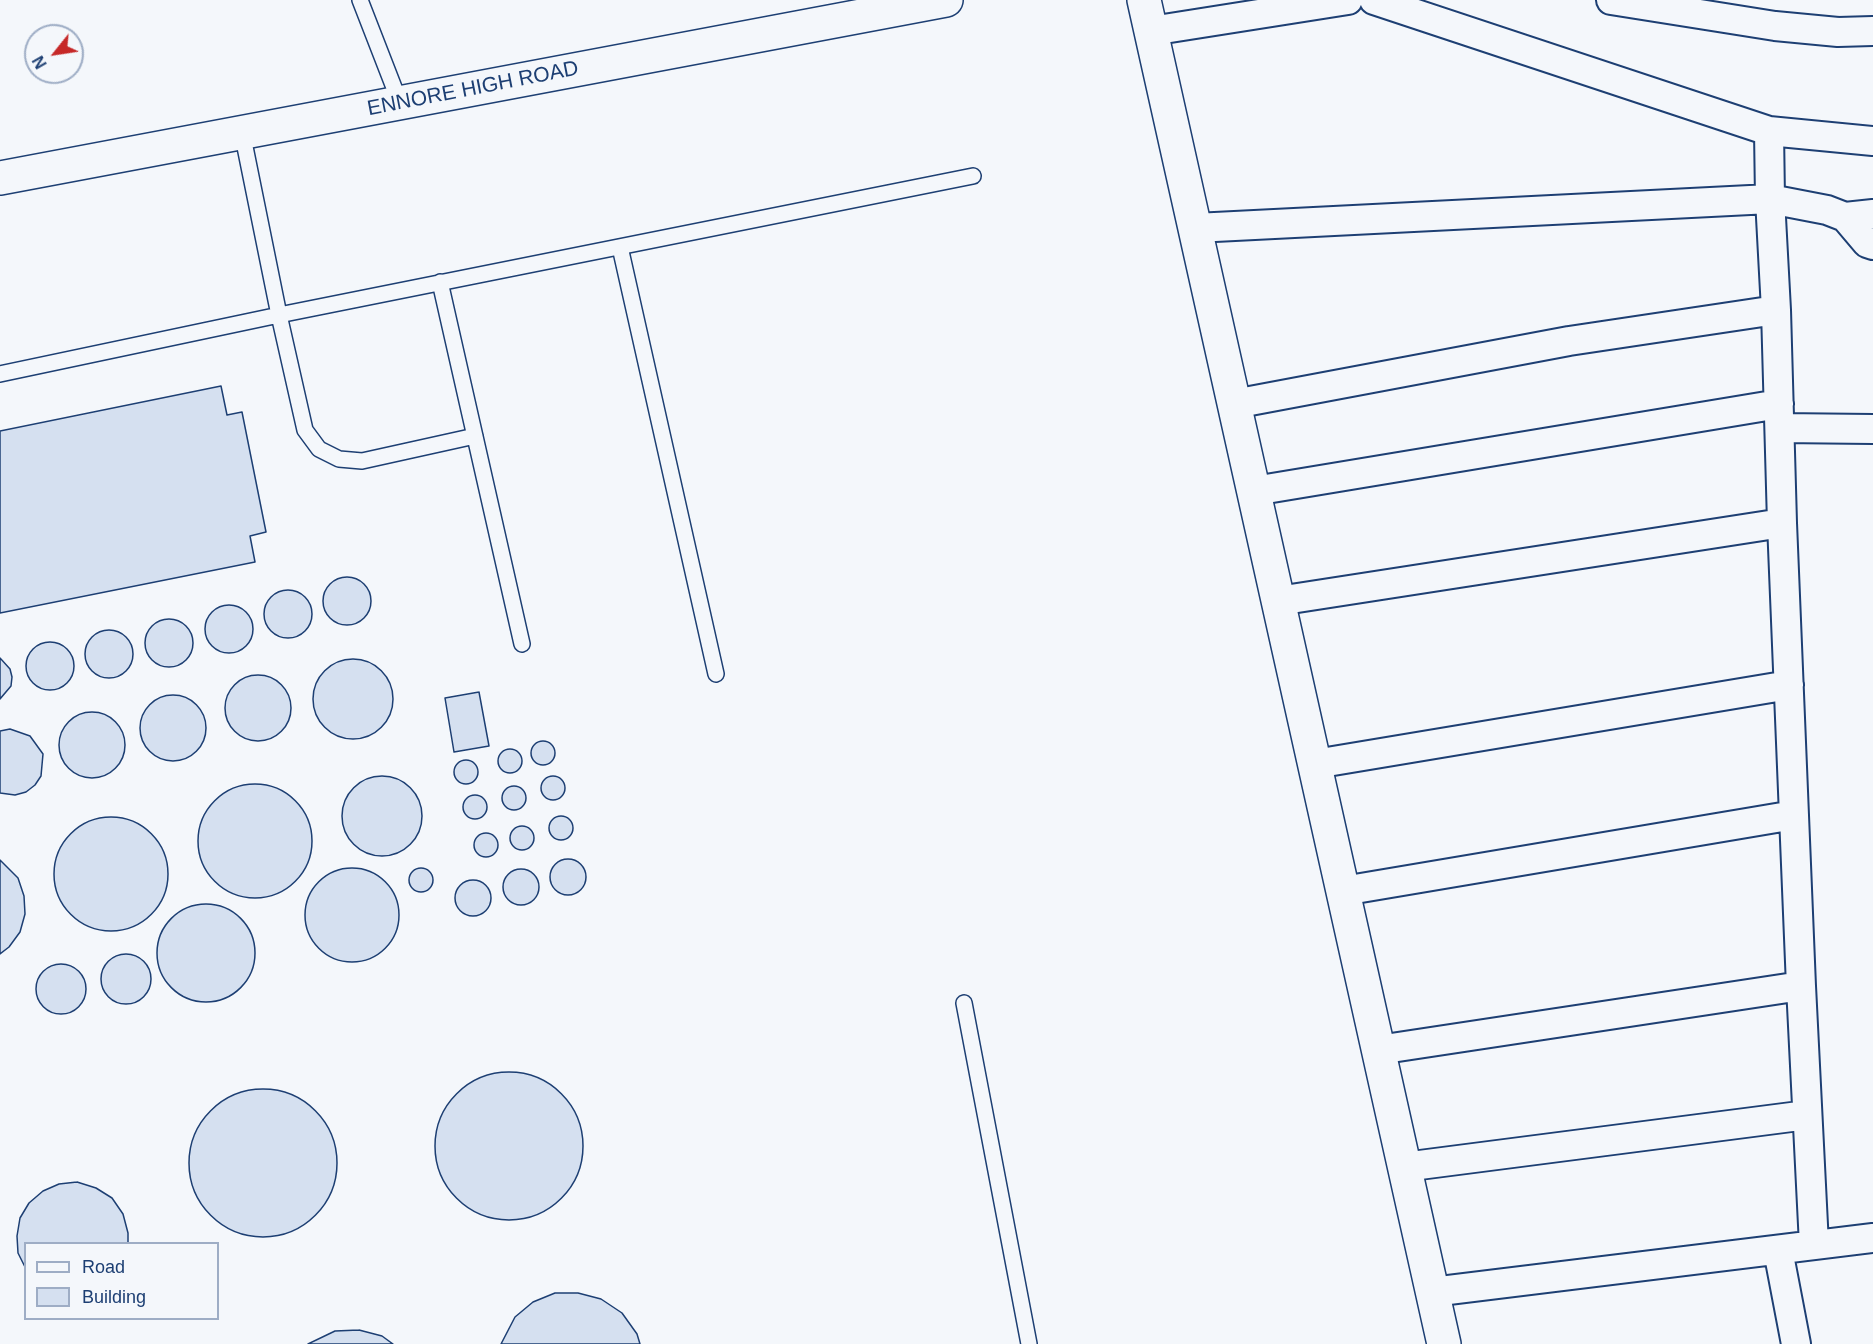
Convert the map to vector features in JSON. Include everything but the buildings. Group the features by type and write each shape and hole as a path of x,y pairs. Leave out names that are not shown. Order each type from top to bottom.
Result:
{"street":[{"name":"ENNORE HIGH ROAD","path":"0,178 946,0"},
{"path":"1348,0 1148,15 1444,1344"},
{"path":"1374,0 1768,131 1873,141"},
{"path":"1611,0 1775,26 1838,32 1873,31"},
{"path":"1768,131 1801,986 1814,1245"},
{"path":"1195,228 1770,199 1827,210 1845,216 1873,214"},
{"path":"1845,216 1867,243 1873,245"},
{"path":"1234,404 1569,341 1776,310"},
{"path":"1254,491 1779,416 1873,429"},
{"path":"1278,601 1782,523"},
{"path":"1315,764 1789,685"},
{"path":"1343,891 1794,815"},
{"path":"1378,1050 1801,986"},
{"path":"1404,1167 1807,1115"},
{"path":"1432,1292 1873,1238"},
{"path":"1778,1250 1796,1344"}],"lane":[{"path":"360,0 400,102"},
{"path":"242,132 305,430 319,449 339,459 362,461 475,436"},
{"path":"0,374 440,282 973,176"},
{"path":"620,247 716,674"},
{"path":"440,282 522,644"},
{"path":"964,1003 1029,1344"}]}
